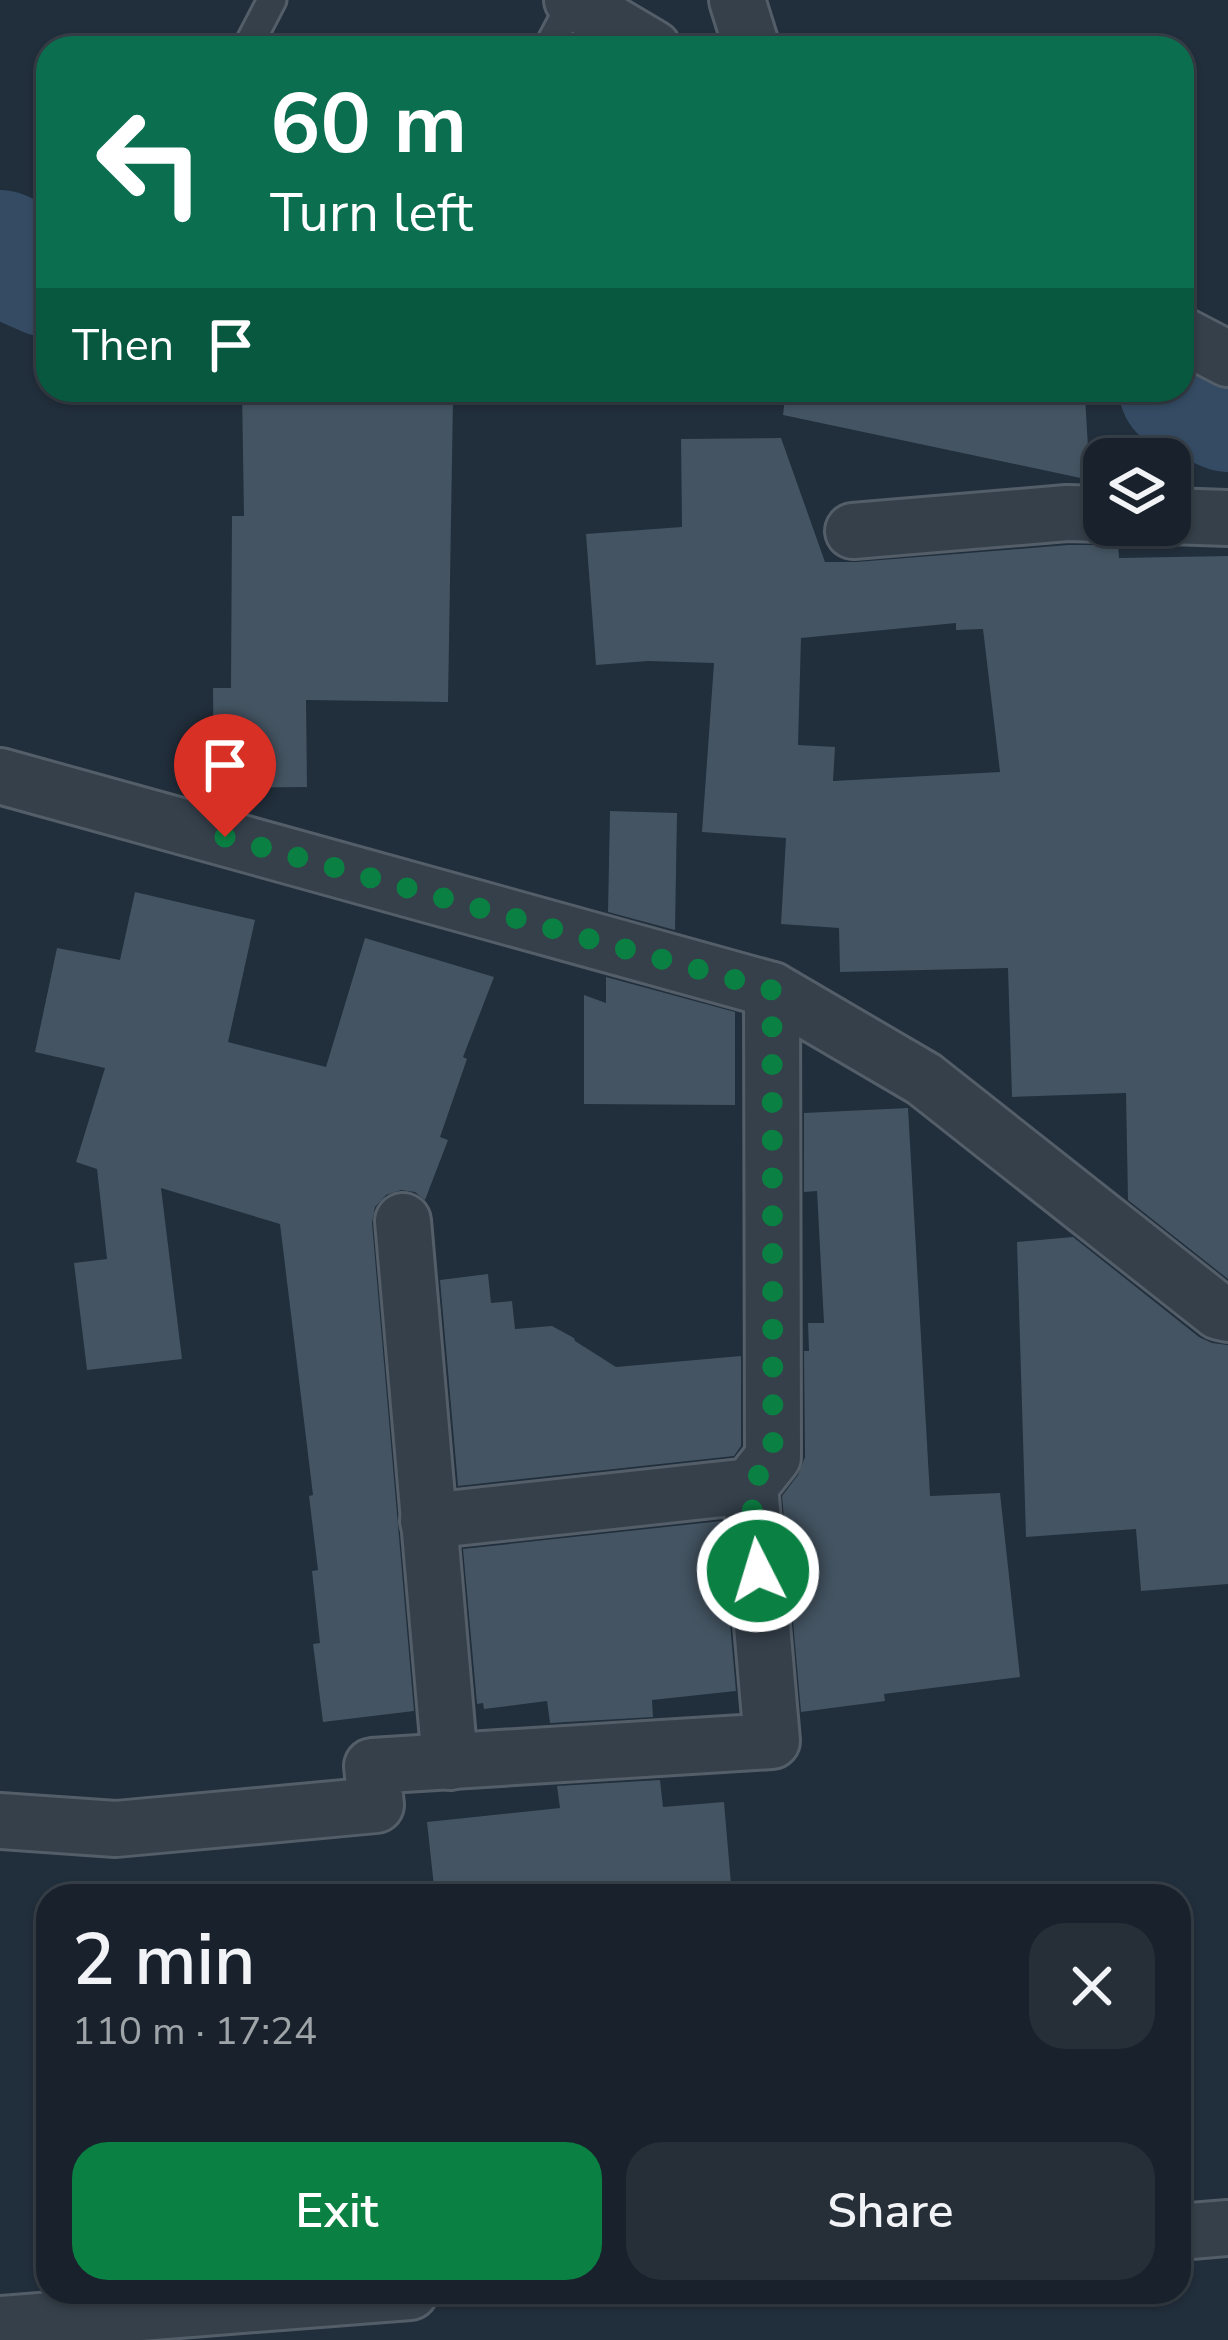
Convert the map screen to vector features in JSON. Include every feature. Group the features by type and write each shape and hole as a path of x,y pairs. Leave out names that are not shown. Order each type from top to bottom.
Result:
{"street":[{"path":"573,0 633,36"},
{"path":"737,0 748,36"},
{"path":"1194,341 1228,359"},
{"path":"853,531 1083,513"},
{"path":"1191,517 1228,518"},
{"path":"0,776 772,990 924,1079 1219,1312 1228,1314"},
{"path":"0,1821 116,1829 376,1805 371,1766 772,1741 750,1486 773,1457 772,990"},
{"path":"403,1221 450,1762"},
{"path":"428,1521 750,1486"},
{"path":"1191,2231 1228,2228"},
{"path":"0,2324 256,2304"}],"lane":[{"path":"253,36 272,0"},
{"path":"554,36 573,0"}],"building":[{"path":"242,402 453,402 448,702 306,700 307,787 214,788 213,688 231,688 232,516 244,516"},
{"path":"785,402 1085,402 1083,479 783,415"},
{"path":"781,438 825,562 1068,545 1118,546 1119,558 1228,556 1228,1279 1128,1200 1126,1093 1012,1097 1008,968 840,972 839,928 781,924 786,838 702,832 714,663 596,665 586,534 682,527 681,439","holes":["956,623 956,630 983,629 1000,772 833,781 835,747 798,745 801,638"]},
{"path":"610,811 677,813 675,930 608,912"},
{"path":"135,892 255,920 228,1042 326,1067 365,938 494,977 463,1057 467,1059 440,1137 448,1140 425,1200 401,1190 386,1195 375,1207 372,1223 414,1711 323,1722 313,1644 320,1643 312,1571 318,1570 309,1496 313,1495 280,1224 161,1188 182,1359 87,1370 74,1263 107,1259 97,1169 76,1162 105,1068 35,1052 57,948 120,960"},
{"path":"606,977 735,1012 735,1105 584,1104 584,995 606,1003"},
{"path":"908,1108 930,1496 1000,1493 1020,1677 884,1694 885,1701 801,1712 782,1496 805,1457 808,1323 824,1323 817,1191 804,1192 804,1113"},
{"path":"1073,1237 1199,1337 1228,1345 1228,1584 1141,1591 1136,1529 1026,1537 1017,1242"},
{"path":"488,1274 491,1303 512,1301 515,1329 552,1326 616,1367 741,1356 741,1446 734,1456 458,1486 440,1280"},
{"path":"721,1521 736,1691 652,1700 653,1717 550,1723 547,1701 484,1709 483,1703 477,1704 463,1549"},
{"path":"660,1780 663,1807 724,1802 731,1884 434,1884 427,1822 560,1808 557,1786"}],"waterway":[{"path":"0,253 36,269"},
{"path":"1194,394 1228,409"}],"route":[{"path":"225,837 772,990 773,1457 750,1486 758,1571"}]}
